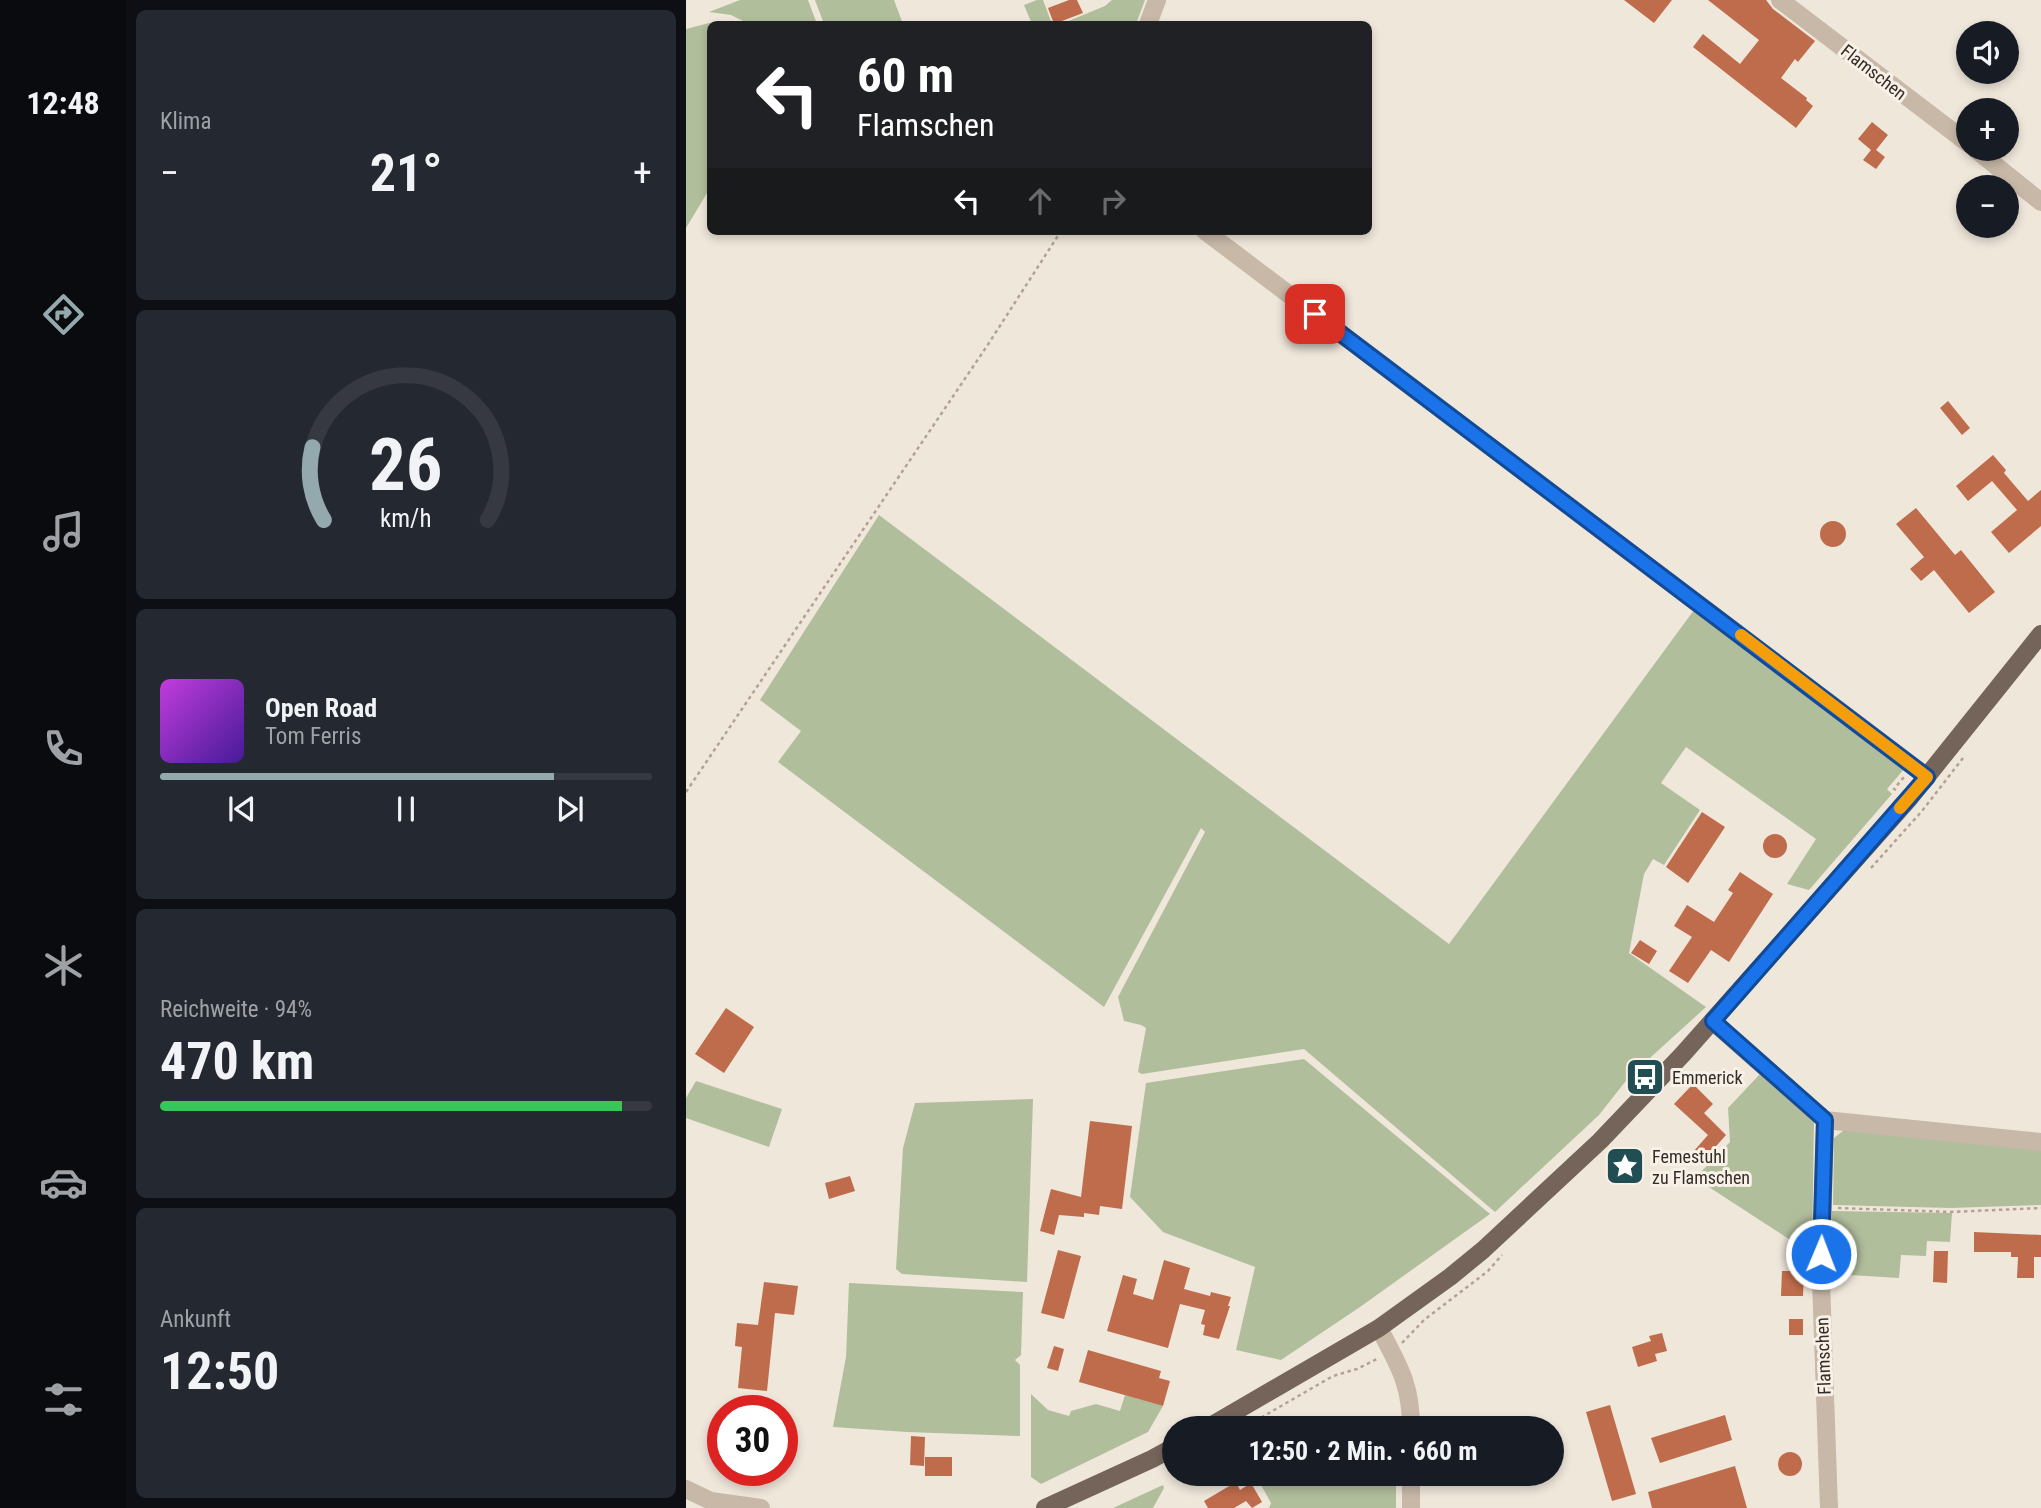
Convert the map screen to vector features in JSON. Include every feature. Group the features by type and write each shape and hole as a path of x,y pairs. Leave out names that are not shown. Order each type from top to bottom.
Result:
{"main road":[{"path":"1228,1416 1379,1328 1483,1250 1600,1141 1655,1086 1927,777 2041,634"},
{"path":"1045,1508 1162,1454"}],"street":[{"path":"1149,21 1157,0"},
{"name":"Flamschen","path":"1780,0 1956,134"},
{"path":"1990,161 2041,202"},
{"path":"1210,235 1927,777"},
{"path":"1713,1021 1825,1120 2041,1142"},
{"name":"Flamschen","path":"1825,1120 1821,1280 1829,1508"},
{"path":"1379,1328 1406,1380 1411,1416"},
{"path":"1411,1486 1411,1508"},
{"path":"686,1489 729,1506 761,1508"}],"path":[{"path":"686,792 988,346 1058,235"},
{"path":"1835,1208 1950,1212 2041,1208"}],"green space":[{"path":"740,0 808,0 816,21 743,21 731,15 709,12"},
{"path":"815,0 894,0 902,21 823,21"},
{"path":"1043,0 1051,21 1031,21 1024,5"},
{"path":"1112,0 1145,0 1137,21 1068,21 1105,6"},
{"path":"707,24 707,193 686,228 686,29"},
{"path":"879,515 1449,944 1694,610 1905,768 1887,789 1892,794 1809,890 1787,884 1816,839 1686,747 1661,783 1700,810 1664,865 1653,859 1644,874 1629,953 1706,1007 1629,1077 1599,1115 1495,1212 1304,1049 1142,1074 1138,1072 1146,1028 1124,1021 1118,997 1205,832 1201,828 1104,1007 778,762 801,731 760,700"},
{"path":"1304,1059 1490,1214 1281,1360 1236,1350 1255,1267 1163,1232 1130,1197 1146,1083"},
{"path":"1760,1074 1814,1120 1812,1254 1695,1178 1730,1142 1728,1108"},
{"path":"696,1081 782,1109 769,1147 686,1118 686,1098"},
{"path":"1033,1099 1027,1282 902,1274 896,1269 903,1148 915,1103"},
{"path":"1844,1130 2041,1148 2041,1205 1950,1208 1833,1205 1834,1138"},
{"path":"1832,1211 1952,1213 1950,1242 1927,1241 1926,1256 1901,1255 1899,1278 1833,1274"},
{"path":"849,1283 1023,1292 1021,1355 1015,1360 1020,1365 1020,1436 833,1427 846,1357"},
{"path":"1031,1394 1048,1410 1069,1416 1071,1411 1096,1404 1120,1411 1125,1395 1163,1406 1148,1432 1041,1484 1031,1477"},
{"path":"1162,1485 1163,1486 1153,1508 1113,1508"},
{"path":"1262,1486 1396,1486 1396,1508 1269,1508 1271,1503"}],"building":[{"path":"1069,0 1077,0 1083,13 1062,21 1053,21 1048,8"},
{"path":"1624,0 1672,0 1654,23"},
{"path":"1708,0 1766,0 1773,9 1815,41 1798,62 1795,59 1781,78 1813,106 1796,128 1693,47 1703,34 1740,64 1759,40"},
{"path":"1872,122 1888,135 1876,150 1885,157 1876,169 1863,160 1871,150 1858,139"},
{"path":"1948,401 1970,428 1962,435 1940,408"},
{"path":"1993,455 2006,470 2004,473 2028,501 2041,490 2041,526 2009,553 1991,532 2017,510 1992,481 1968,501 1956,486"},
{"path":"1916,508 1955,555 1961,550 1995,592 1969,613 1934,570 1921,581 1910,569 1924,557 1896,524"},
{"path":"1833,521 1843,524 1846,534 1843,544 1833,547 1823,544 1820,534 1823,524"},
{"path":"1702,812 1725,827 1688,883 1666,867"},
{"path":"1775,834 1784,837 1787,846 1784,855 1775,858 1766,855 1763,846 1766,837"},
{"path":"1740,872 1773,894 1729,962 1711,950 1688,983 1669,971 1692,937 1674,926 1687,905 1714,922 1733,893 1728,890"},
{"path":"1640,940 1657,951 1649,964 1631,953"},
{"path":"726,1008 754,1027 724,1073 695,1054"},
{"path":"1693,1084 1713,1104 1704,1113 1726,1135 1703,1161 1693,1152 1708,1135 1674,1104"},
{"path":"1090,1121 1132,1126 1122,1209 1100,1206 1099,1215 1059,1215 1054,1235 1040,1231 1051,1189 1081,1197"},
{"path":"850,1176 855,1191 829,1199 825,1183"},
{"path":"1974,1232 2041,1235 2041,1257 2034,1257 2034,1278 2017,1278 2018,1257 2011,1257 2011,1252 1974,1252"},
{"path":"1058,1250 1081,1256 1064,1319 1041,1313"},
{"path":"1934,1251 1948,1251 1947,1283 1933,1282"},
{"path":"1164,1260 1190,1268 1184,1289 1210,1296 1211,1292 1231,1297 1219,1339 1203,1335 1205,1325 1201,1324 1205,1310 1180,1304 1168,1348 1107,1331 1123,1275 1137,1279 1133,1294 1153,1300"},
{"path":"1782,1271 1804,1271 1803,1296 1781,1296"},
{"path":"764,1282 798,1286 794,1315 775,1313 767,1391 738,1388 742,1347 735,1346 737,1323 758,1325"},
{"path":"1789,1319 1803,1319 1803,1335 1789,1335"},
{"path":"1662,1333 1667,1351 1655,1354 1657,1361 1638,1367 1632,1347 1651,1341 1649,1336"},
{"path":"1054,1346 1064,1349 1058,1371 1047,1368"},
{"path":"1088,1350 1161,1371 1159,1378 1170,1381 1163,1406 1079,1382"},
{"path":"1610,1405 1636,1494 1612,1501 1586,1412"},
{"path":"1725,1415 1732,1440 1660,1463 1651,1438"},
{"path":"911,1436 925,1437 924,1466 910,1465"},
{"path":"1790,1452 1799,1455 1802,1464 1799,1473 1790,1476 1781,1473 1778,1464 1781,1455"},
{"path":"925,1457 952,1457 952,1476 925,1476"},
{"path":"1735,1466 1747,1508 1652,1508 1648,1492"},
{"path":"1229,1486 1238,1486 1240,1490 1253,1486 1262,1502 1252,1508 1246,1501 1234,1508 1208,1508 1204,1501"}],"slow traffic":[{"path":"1741,635 1927,777 1900,808"}],"place":[{"name":"Emmerick","path":"1645,1077"},
{"name":"Femestuhl zu Flamschen","path":"1625,1166"}],"route":[{"path":"1315,314 1927,777 1713,1021 1825,1120 1821,1254"}]}
